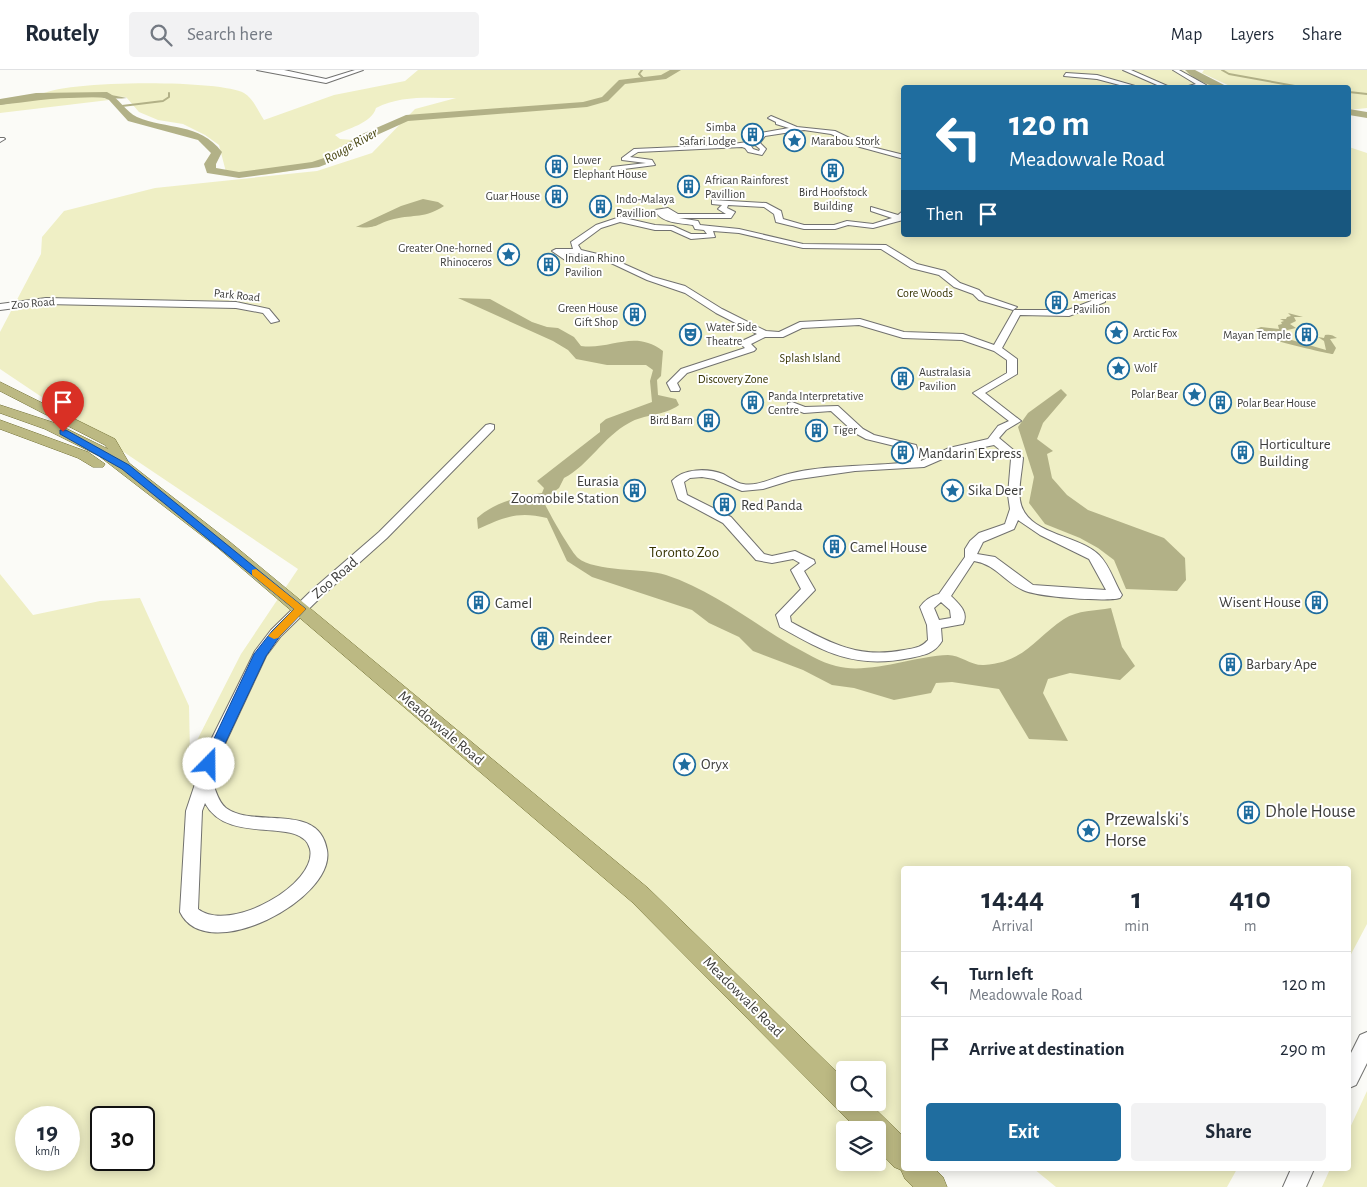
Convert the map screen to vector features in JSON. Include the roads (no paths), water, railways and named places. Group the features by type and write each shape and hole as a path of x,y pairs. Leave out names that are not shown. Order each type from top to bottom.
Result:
{"main road":[{"path":"0,386 110,442 126,467"},
{"name":"Meadowvale Road","path":"0,409 50,426 126,467 145,482 301,609 640,895 836,1089"},
{"path":"0,424 83,455 120,477 145,482"},
{"path":"858,1111 868,1121"},
{"path":"886,1139 901,1154"},
{"path":"917,1171 933,1187"}],"street":[{"path":"260,70 284,72 323,81 358,70"},
{"path":"1126,70 1161,85"},
{"path":"1176,70 1187,78 1203,85"},
{"path":"1071,73 1129,85"},
{"path":"1154,85 1166,85"},
{"path":"771,118 779,121 778,123 783,126 835,133 862,146 901,156"},
{"path":"609,177 614,168 653,164 650,161 624,159 636,150 742,145 800,128"},
{"path":"773,137 787,139"},
{"path":"742,145 761,153 763,149 758,139"},
{"path":"715,202 766,205 778,213 779,220 804,227 835,227 847,223 873,226 901,215"},
{"path":"725,206 722,209 731,212 728,216 676,216 668,210 659,210 669,219 706,227 739,231 803,246 883,247 914,266 942,273 957,285 976,292 982,298 1012,307"},
{"path":"874,209 901,215"},
{"path":"589,254 564,258 556,251 576,248 602,225 620,220 642,226 673,228 679,234 702,238 712,235 706,227"},
{"path":"862,247 866,242 880,242 873,226"},
{"path":"576,248 589,254 608,258 649,278 676,286 764,334 780,336 800,325 860,322 903,335 963,337 997,349 1012,359 1012,374 978,393 1016,421 1002,428 993,439 1017,458 1014,500 1016,509 1010,526"},
{"path":"997,349 1017,312 1069,313 1102,300"},
{"name":"Zoo Road","path":"0,307 66,301 193,304"},
{"name":"Park Road","path":"193,304 258,307 266,310 274,321"},
{"path":"675,389 672,383 684,371 713,364 750,349 745,344 764,334"},
{"path":"792,405 804,410 834,408 858,431 870,437 912,447 917,465"},
{"name":"Zoo Road","path":"203,780 220,813 240,822 293,825 307,831 318,846 320,857 316,867 307,880 286,900 252,918 232,924 211,926 198,920 188,912 194,811 203,780 215,748 260,654 276,633 383,535 490,427"},
{"path":"996,441 953,450 939,458 917,465 855,468 790,477 763,486 742,488 717,476 702,474 687,475 678,481 682,497 694,506 729,521 745,538 755,556 763,559 780,559 795,555 809,563 797,570 808,590 783,615 785,624 828,648 860,657 892,657 927,650 935,641 934,625 927,607 944,597 971,557 970,548 975,539 1010,526 1036,528"},
{"path":"971,557 991,560 1014,579 1029,588 1044,591 1115,594 1108,585 1098,561 1089,552 1036,528 1016,509"},
{"path":"934,625 958,621 957,609 944,597"},
{"path":"1351,1074 1367,1042"},
{"path":"1294,1187 1302,1171"}],"waterway":[{"path":"642,70 639,74 644,79"},
{"name":"Rouge River","path":"0,102 36,96 104,94 112,98 132,119 186,132 202,138 217,152 210,164 211,171 239,175 315,165 328,160 364,137 406,118 584,105 605,99 622,82 663,77 677,70"},
{"name":"Rouge River","path":"1189,70 1197,76 1219,85"},
{"path":"1222,70 1229,74 1290,85"},
{"path":"1351,92 1367,94"},
{"path":"122,106 163,101 169,97 169,93"},
{"name":"Rouge River","path":"1351,112 1367,115"}],"tunnel":[{"path":"597,307 601,306"}],"place":[{"name":"Simba Safari Lodge","path":"752,134"},
{"name":"Marabou Stork","path":"795,141"},
{"name":"Lower Elephant House","path":"557,167"},
{"name":"Bird Hoofstock Building","path":"833,171"},
{"name":"African Rainforest Pavillion","path":"689,187"},
{"name":"Guar House","path":"556,196"},
{"name":"Indo-Malaya Pavillion","path":"600,206"},
{"name":"Greater One-horned Rhinoceros","path":"508,255"},
{"name":"Indian Rhino Pavilion","path":"549,265"},
{"name":"Americas Pavilion","path":"1057,302"},
{"name":"Green House Gift Shop","path":"634,315"},
{"name":"Arctic Fox","path":"1117,333"},
{"name":"Water Side Theatre","path":"690,334"},
{"name":"Mayan Temple","path":"1307,335"},
{"name":"Wolf","path":"1118,368"},
{"name":"Australasia Pavilion","path":"903,379"},
{"name":"Polar Bear","path":"1194,394"},
{"name":"Panda Interpretative Centre","path":"752,403"},
{"name":"Polar Bear House","path":"1221,403"},
{"name":"Bird Barn","path":"709,420"},
{"name":"Tiger","path":"817,430"},
{"name":"Mandarin Express","path":"902,453"},
{"name":"Horticulture Building","path":"1243,453"},
{"name":"Eurasia Zoomobile Station","path":"635,490"},
{"name":"Sika Deer","path":"952,490"},
{"name":"Red Panda","path":"725,505"},
{"name":"Camel House","path":"834,547"},
{"name":"Wisent House","path":"1317,602"},
{"name":"Camel","path":"479,603"},
{"name":"Reindeer","path":"543,638"},
{"name":"Barbary Ape","path":"1230,664"},
{"name":"Oryx","path":"685,764"},
{"name":"Dhole House","path":"1249,812"},
{"name":"Przewalski's Horse","path":"1089,830"}],"park label":[{"name":"Core Woods","path":"925,293"},
{"name":"Splash Island","path":"810,358"},
{"name":"Discovery Zone","path":"733,379"},
{"name":"Toronto Zoo","path":"684,552"}]}
